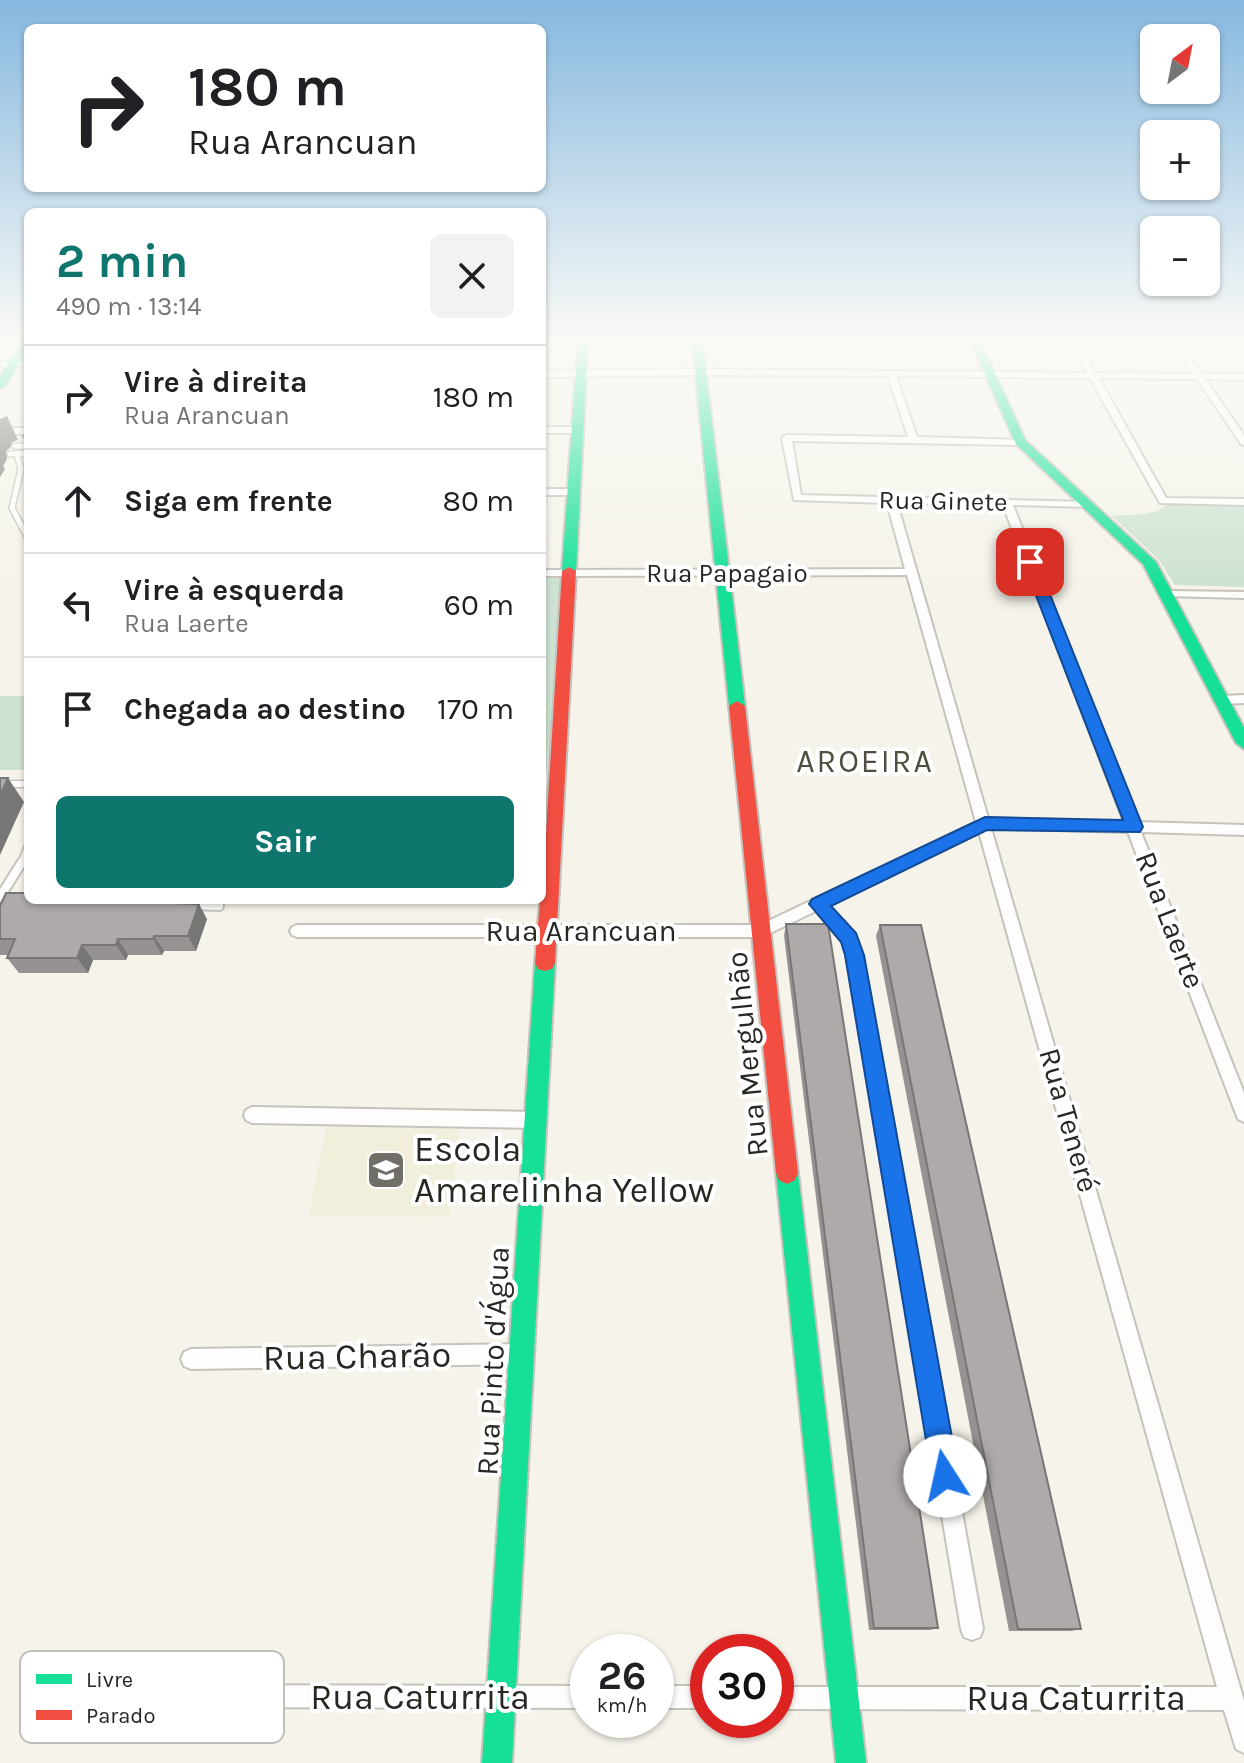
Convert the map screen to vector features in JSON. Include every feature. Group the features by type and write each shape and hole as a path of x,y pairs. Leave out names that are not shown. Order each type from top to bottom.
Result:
{"street":[{"name":"Rua Pinto d'Água","path":"497,1763 547,931 549,785 568,573 578,420"},
{"name":"Rua Mergulhão","path":"706,420 851,1763"},
{"path":"907,420 913,440 1020,442"},
{"path":"1010,420 1020,442 1149,562 1244,743"},
{"path":"1117,420 1163,501 1244,502"},
{"path":"1229,420 1244,442"},
{"path":"546,430 577,430"},
{"path":"0,431 24,431"},
{"name":"Rua Ginete","path":"913,440 787,438 797,498 1088,504"},
{"path":"546,492 573,492"},
{"name":"Rua Teneré","path":"891,500 1244,1741"},
{"name":"Rua Laerte","path":"1007,503 1244,1114"},
{"name":"Rua Papagaio","path":"546,573 912,572"},
{"path":"1168,594 1244,595"},
{"path":"1222,700 1244,699"},
{"path":"985,823 1244,830"},
{"name":"Rua Arancuan","path":"297,931 762,931 985,823"},
{"path":"818,904 849,938 855,955 972,1629"},
{"path":"252,1115 536,1120"},
{"name":"Rua Charão","path":"191,1359 522,1354"},
{"name":"Rua Caturrita","path":"284,1696 570,1697"},
{"name":"Rua Caturrita","path":"794,1698 1232,1699"}],"lane":[{"path":"15,446 24,446"},
{"path":"10,454 24,453"},
{"path":"17,454 21,466 12,504 13,516 24,532"},
{"path":"0,784 24,784"},
{"path":"16,900 0,897 19,870 24,857"},
{"path":"189,905 219,906"}],"shaded area":[{"name":"Escola Amarelinha Yellow","path":"327,1123 460,1124 449,1217 309,1216"}],"green space":[{"path":"1170,503 1244,504 1244,587 1175,585 1159,560 1112,516 1150,513"},
{"path":"546,575 566,575 546,777"},
{"path":"0,696 24,696 24,770 0,770"}],"building":[{"path":"0,778 8,778 0,795"},
{"path":"6,893 24,893 24,904 199,904 188,936 118,939 116,945 82,945 77,958 7,958 15,939 0,939 0,906"},
{"path":"786,924 828,924 938,1628 874,1628"},
{"path":"880,925 921,925 1081,1629 1018,1629"}],"traffic: fast":[{"path":"569,571 578,420"},
{"path":"706,420 737,706"},
{"path":"1010,420 1020,442 1149,562 1244,743"},
{"path":"497,1763 545,963"},
{"path":"787,1173 851,1763"}],"traffic: jam":[{"path":"545,963 569,571"},
{"path":"737,706 787,1173"}],"place":[{"name":"Escola Amarelinha Yellow","path":"386,1170"}],"district":[{"name":"AROEIRA","path":"865,761"}],"route":[{"path":"945,1476 855,955 849,938 818,904 985,823 1134,827 1030,562"}]}
